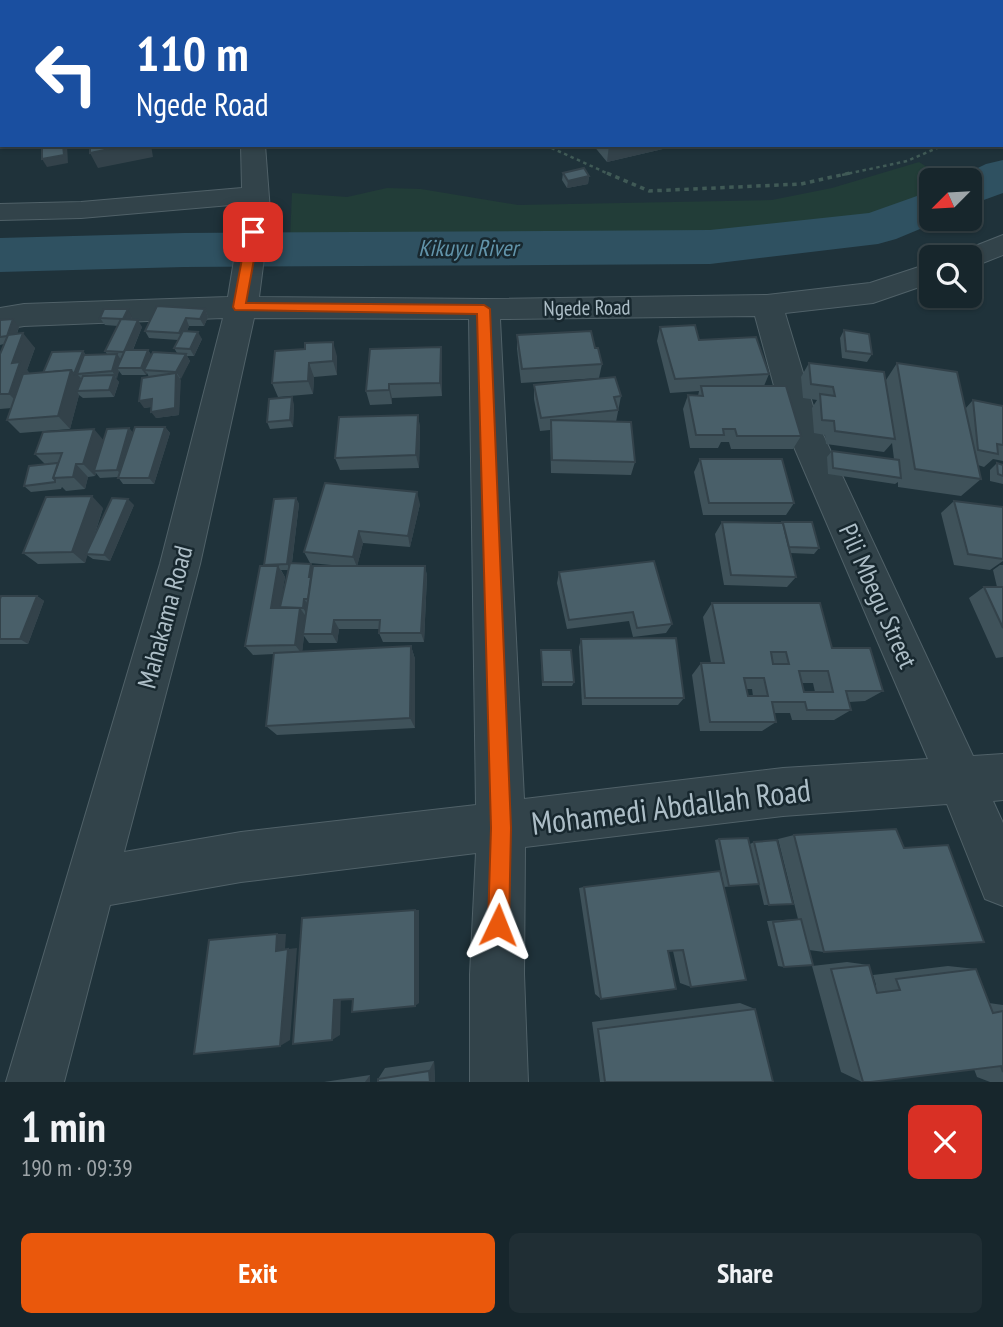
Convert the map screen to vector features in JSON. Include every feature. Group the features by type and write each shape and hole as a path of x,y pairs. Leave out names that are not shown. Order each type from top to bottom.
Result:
{"street":[{"name":"Mahakama Road","path":"35,1082 180,564 242,301 256,203 253,147"},
{"path":"0,212 256,203"},
{"path":"982,254 1003,244"},
{"name":"Ngede Road","path":"0,319 24,315 242,301 484,309 767,305 873,293 919,277"},
{"name":"Pili Mbegu Street","path":"767,305 802,426 982,778 1003,881"},
{"path":"484,309 501,828 497,974 499,1082"},
{"name":"Mohamedi Abdallah Road","path":"91,883 241,857 501,828 783,792 982,778"}],"path":[{"path":"547,147 649,191 801,184 907,161 939,147"}],"green space":[{"path":"919,162 929,168 919,168 919,202 852,225 655,242 290,238 292,193 347,197 387,188 421,189 518,205 772,200 832,188"}],"building":[{"path":"42,147 63,147 64,155 42,159"},
{"path":"90,147 119,147 90,153"},
{"path":"584,168 589,176 568,181 563,173"},
{"path":"157,306 205,309 200,319 186,318 179,333 145,331"},
{"path":"104,309 128,309 123,319 100,318"},
{"path":"13,319 7,336 0,337 0,320"},
{"path":"121,319 138,320 124,352 105,351"},
{"path":"695,325 699,340 756,337 769,374 675,379 660,327"},
{"path":"844,330 869,334 872,354 846,351"},
{"path":"183,331 198,332 190,349 174,348"},
{"path":"591,331 602,364 522,369 517,335"},
{"path":"23,333 12,363 20,362 9,394 0,394 0,354 8,335"},
{"path":"333,342 333,361 309,363 308,381 272,383 275,351 305,349 305,343"},
{"path":"441,347 440,383 389,384 389,390 366,391 370,349"},
{"path":"125,350 148,350 141,368 117,368"},
{"path":"83,351 74,374 71,370 43,373 52,352"},
{"path":"153,352 186,354 176,372 144,370"},
{"path":"117,354 112,371 77,374 84,355"},
{"path":"809,363 884,372 895,439 835,431 834,421 822,420 820,394 835,396 833,387 811,384"},
{"path":"897,363 957,372 981,479 915,469"},
{"path":"71,370 58,416 7,420 23,374"},
{"path":"176,373 175,408 151,412 152,399 139,401 142,378"},
{"path":"114,375 109,390 77,391 83,376"},
{"path":"615,377 621,396 614,397 618,410 541,418 534,385"},
{"path":"701,386 786,386 801,436 737,436 735,429 723,429 724,435 696,435 688,395 703,396"},
{"path":"292,397 290,420 267,422 269,399"},
{"path":"973,400 1003,406 1003,445 997,444 998,454 978,450"},
{"path":"418,415 416,455 335,458 339,417"},
{"path":"551,420 631,422 635,462 552,460"},
{"path":"135,427 165,427 149,478 118,478"},
{"path":"129,428 117,470 94,471 107,429"},
{"path":"94,429 83,464 76,464 73,477 53,478 62,453 35,454 43,432"},
{"path":"832,451 899,460 901,478 833,468"},
{"path":"700,459 782,459 794,503 709,503"},
{"path":"58,463 53,478 55,482 24,486 29,466"},
{"path":"997,463 1003,465 1003,476 998,474"},
{"path":"325,483 417,492 408,536 359,531 353,557 304,552"},
{"path":"92,496 72,552 23,553 46,497"},
{"path":"112,498 128,499 104,555 86,554"},
{"path":"296,498 287,564 264,565 274,499"},
{"path":"954,501 1003,507 1003,559 968,554"},
{"path":"722,522 783,523 796,577 731,575"},
{"path":"782,522 812,522 819,548 789,547"},
{"path":"654,561 672,624 637,628 633,612 569,620 559,572"},
{"path":"290,563 311,564 308,599 304,599 303,608 280,607"},
{"path":"260,566 278,566 271,608 300,608 295,645 245,646"},
{"path":"313,566 425,566 421,633 379,633 380,620 334,620 332,634 303,634"},
{"path":"984,587 1003,587 1003,628"},
{"path":"1,596 37,596 20,639 0,639"},
{"path":"712,603 820,603 832,648 870,648 883,691 846,691 851,710 807,710 805,702 772,702 776,722 710,722 701,663 724,663","holes":["771,652 786,652 789,664 773,664","799,671 828,671 833,692 804,692","744,678 764,678 768,696 748,696"]},
{"path":"676,638 684,698 585,698 581,639"},
{"path":"411,646 410,718 266,726 274,653"},
{"path":"541,650 571,650 574,682 543,682"},
{"path":"896,829 904,848 948,845 984,942 824,952 794,835"},
{"path":"748,838 759,884 729,886 719,839"},
{"path":"777,840 793,904 769,905 754,842"},
{"path":"720,871 746,980 691,987 683,950 668,951 676,989 601,999 584,887"},
{"path":"415,910 415,1006 352,1012 353,999 334,1000 332,1040 293,1044 302,918"},
{"path":"801,919 813,965 784,967 773,922"},
{"path":"277,934 276,951 288,949 280,1046 194,1054 209,940"},
{"path":"869,965 877,993 900,990 896,979 976,969 993,1013 1003,1011 1003,1072 1001,1066 863,1082 831,969"},
{"path":"755,1009 773,1082 605,1082 598,1029"},
{"path":"429,1071 430,1082 378,1082 378,1079"}],"waterway":[{"name":"Kikuyu River","path":"982,184 1003,174"},
{"name":"Kikuyu River","path":"0,255 184,250 710,247 878,228 919,211"}],"route":[{"path":"253,232 244,295 239,307 484,309 501,828 498,925"}]}
